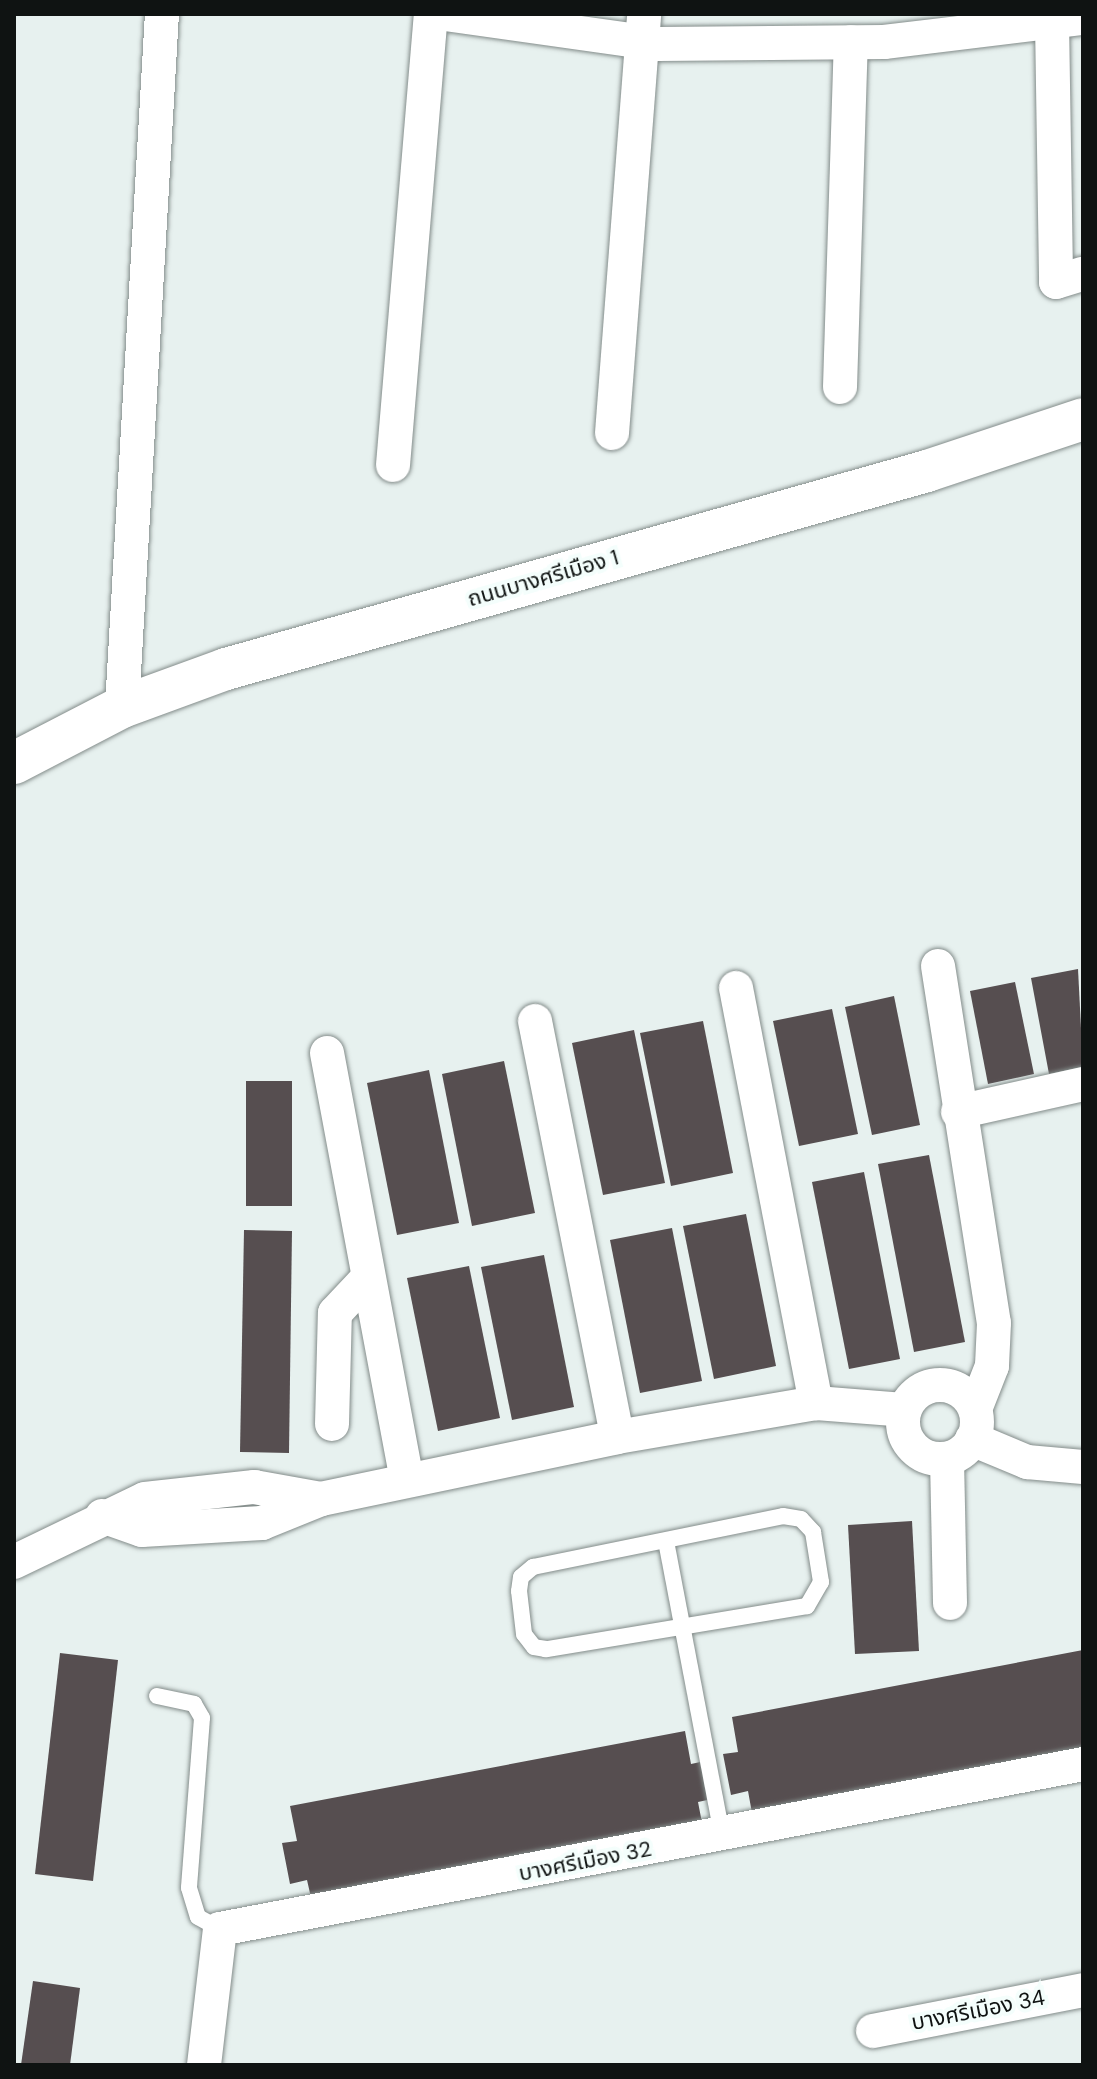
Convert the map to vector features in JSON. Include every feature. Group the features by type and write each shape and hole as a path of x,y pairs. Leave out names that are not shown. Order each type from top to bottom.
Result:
{"street":[{"path":"122,707 162,14"},
{"path":"393,465 431,14"},
{"path":"445,14 851,42 1067,19 1056,282 1083,274"},
{"path":"612,433 643,28"},
{"path":"840,387 851,42"},
{"name":"ถนนบางศรีเมือง 1","path":"14,763 122,707 226,669 927,471 1083,419"},
{"path":"938,966 958,1112 994,1323 992,1366 959,1449 950,1603"},
{"path":"736,988 816,1403"},
{"path":"535,1021 617,1437"},
{"path":"327,1053 366,1280 407,1480"},
{"path":"958,1112 1083,1084"},
{"path":"332,1424 335,1313 366,1280"},
{"path":"977,1404 958,1388 942,1385 926,1387 904,1410 902,1424 914,1450 959,1449 1027,1462 1083,1467"},
{"path":"14,1562 102,1516 145,1499 238,1488 321,1499 617,1437 816,1403 904,1410"},
{"name":"บางศรีเมือง 32","path":"220,1929 1083,1764"},
{"path":"204,2065 220,1929"},
{"name":"บางศรีเมือง 34","path":"873,2031 1083,1990"}],"lane":[{"path":"783,1516 801,1519 813,1532 821,1582 807,1606 684,1631 546,1649 534,1647 524,1634 519,1591 521,1577 533,1567 783,1516"},
{"path":"666,1541 722,1834"},
{"path":"157,1696 194,1704 202,1718 189,1888 198,1917 220,1929"}],"building":[{"path":"1078,969 1083,1067 1049,1074 1031,978"},
{"path":"1015,982 1034,1074 988,1084 970,991"},
{"path":"894,996 920,1125 872,1135 845,1007"},
{"path":"832,1009 858,1134 799,1146 773,1021"},
{"path":"703,1021 733,1173 671,1186 640,1033"},
{"path":"634,1030 665,1183 603,1195 572,1043"},
{"path":"504,1061 535,1213 472,1226 442,1074"},
{"path":"429,1070 459,1223 397,1235 367,1083"},
{"path":"246,1081 292,1081 292,1206 246,1206"},
{"path":"929,1155 965,1342 914,1352 878,1164"},
{"path":"864,1172 900,1359 849,1369 812,1182"},
{"path":"746,1214 776,1366 714,1379 683,1226"},
{"path":"672,1228 702,1381 640,1393 610,1240"},
{"path":"244,1230 292,1231 289,1453 240,1452"},
{"path":"544,1255 574,1407 512,1420 481,1267"},
{"path":"469,1266 500,1418 438,1431 407,1278"},
{"path":"912,1521 919,1651 855,1654 848,1525"},
{"path":"1083,1650 1083,1751 752,1813 748,1791 731,1795 723,1754 738,1752 732,1717"},
{"path":"60,1653 118,1660 93,1881 35,1874"},
{"path":"685,1731 691,1764 705,1761 712,1799 698,1802 703,1828 312,1902 307,1880 290,1884 282,1843 297,1841 290,1806"},
{"path":"33,1981 80,1988 70,2065 21,2065"}]}
